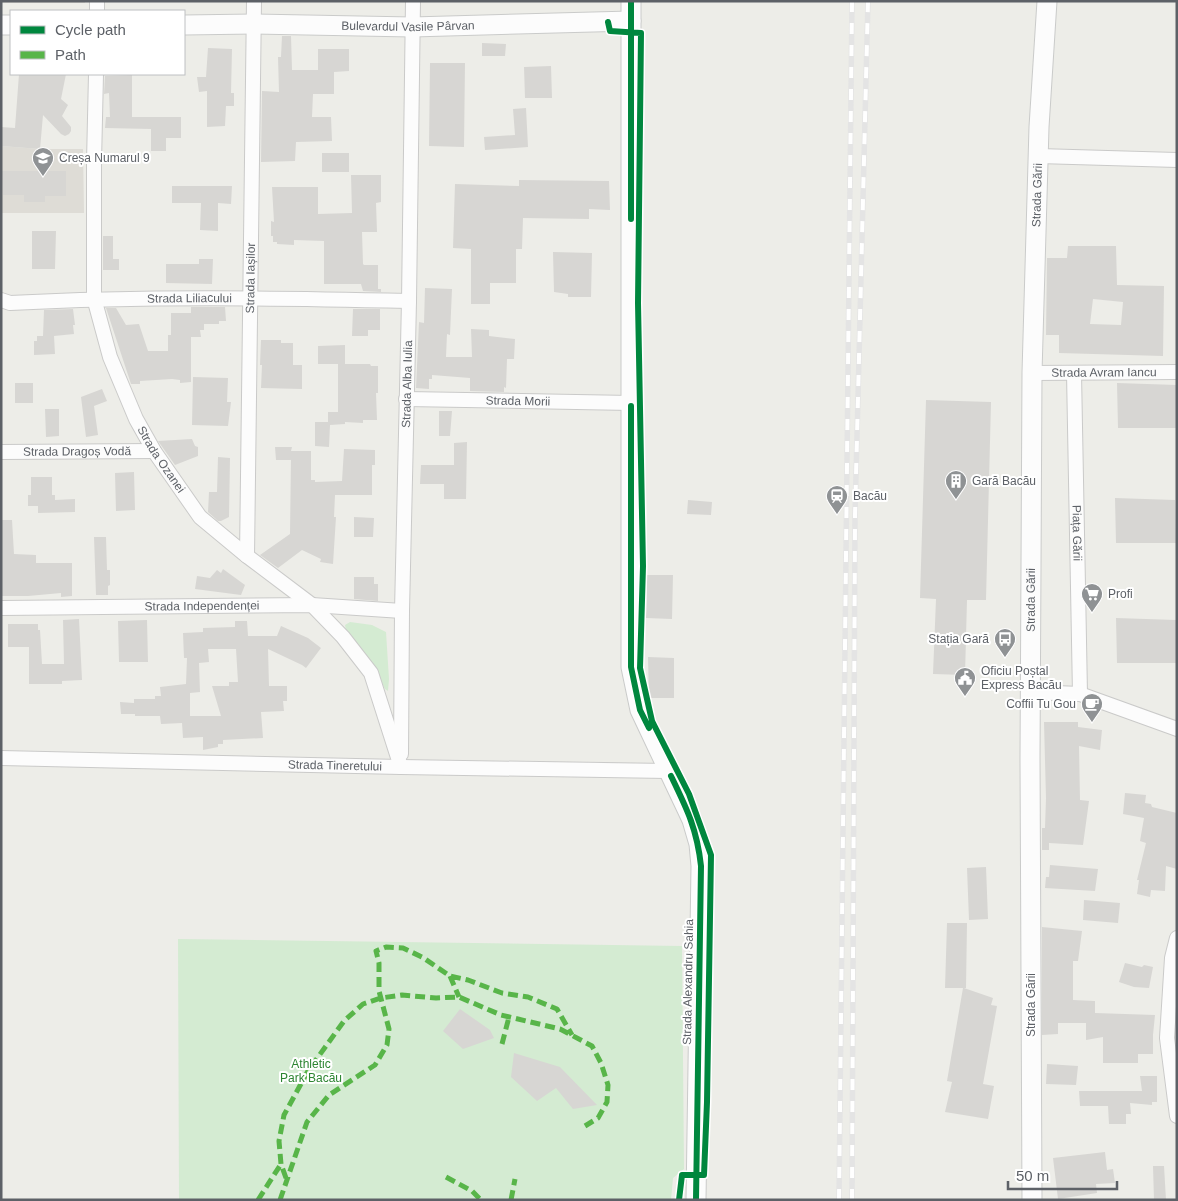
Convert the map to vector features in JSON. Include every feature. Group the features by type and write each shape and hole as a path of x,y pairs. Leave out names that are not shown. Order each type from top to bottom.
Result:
{"street":[{"name":"Strada Iașilor","path":"247,556 254,1"},
{"name":"Strada Alba Iulia","path":"401,767 413,1"},
{"name":"Strada Alexandru Sahia","path":"631,1 631,667 640,710 692,820 699,844 701,866 696,1200"},
{"name":"Strada Gării","path":"1032,1200 1032,373 1038,156 1047,1"},
{"name":"Bulevardul Vasile Pârvan","path":"185,25 254,24 412,27 631,21"},
{"name":"Strada Ozanei","path":"96,75 94,298 110,357 136,419 154,451 200,517 247,556 312,605 343,637 371,673 401,767"},
{"path":"1038,156 1177,160"},
{"name":"Strada Liliacului","path":"1,300 10,303 94,298 250,297 409,301"},
{"name":"Strada Avram Iancu","path":"1032,373 1177,372"},
{"name":"Piața Gării","path":"1074,373 1080,694"},
{"name":"Strada Morii","path":"406,399 631,403"},
{"name":"Strada Dragoș Vodă","path":"1,452 154,451"},
{"name":"Strada Independenței","path":"1,608 312,605 402,612"},
{"path":"1031,692 1080,694 1177,729"},
{"name":"Strada Tineretului","path":"1,758 668,771"},
{"path":"1177,938 1172,958 1167,1038 1177,1116"}],"shaded area":[{"path":"1,1 85,1 85,3 1,3"},
{"name":"Creșa Numarul 9","path":"1,146 40,149 83,149 84,213 1,213"}],"green space":[{"path":"350,622 372,625 386,632 388,691 385,689 369,658 346,631 345,625"},
{"name":"Athletic Park Bacău","path":"178,939 682,946 684,1169 673,1178 671,1200 179,1200"}],"building":[{"path":"282,36 291,36 292,70 318,70 318,49 349,49 349,71 334,72 334,94 313,94 312,117 331,117 332,141 296,142 295,161 261,162 262,91 279,92 278,57 281,57"},
{"path":"482,43 506,44 505,56 482,56"},
{"path":"208,48 232,49 231,93 234,93 234,106 226,106 225,126 207,127 207,91 199,92 197,77 206,77"},
{"path":"430,63 465,63 464,147 429,146"},
{"path":"551,66 552,98 525,98 524,67"},
{"path":"19,75 66,75 61,99 68,105 62,116 71,127 69,134 65,136 61,134 43,115 40,149 1,146 1,127 15,128"},
{"path":"132,75 132,117 181,117 181,138 166,138 166,151 151,151 151,129 105,128 106,117 110,117 109,93 104,94 105,76"},
{"path":"526,108 528,147 485,150 484,137 515,135 513,109"},
{"path":"322,153 349,153 349,172 322,172"},
{"path":"2,171 66,171 66,196 45,196 45,202 24,202 24,195 3,195"},
{"path":"351,175 381,175 381,202 376,203 377,232 362,232 363,264 378,265 378,289 381,289 381,292 363,291 361,284 324,284 324,241 294,240 294,245 277,244 277,242 273,242 273,236 271,236 271,221 274,222 272,187 318,187 318,214 352,213"},
{"path":"519,180 609,181 610,210 589,209 589,219 523,218 522,249 516,249 516,283 490,283 490,304 471,304 471,249 453,248 455,184 519,186"},
{"path":"172,186 232,186 231,204 218,203 218,231 200,230 201,203 172,203"},
{"path":"32,231 56,231 55,269 32,269"},
{"path":"103,236 113,236 113,259 119,259 119,270 103,270"},
{"path":"1068,246 1116,246 1117,285 1164,286 1163,356 1059,353 1059,335 1046,335 1047,258 1067,258","holes":["1093,299 1123,302 1121,325 1090,324"]},
{"path":"553,252 592,253 591,297 568,297 568,294 554,292"},
{"path":"199,259 213,259 212,284 166,283 166,264 199,264"},
{"path":"425,288 452,289 450,335 447,334 446,357 472,357 471,329 489,330 489,336 515,339 514,359 507,359 506,388 504,387 504,392 470,391 470,378 432,375 432,379 429,379 429,389 416,388 419,322 424,323"},
{"path":"191,307 225,307 226,321 219,321 219,324 204,324 204,330 200,330 201,337 191,337 191,382 180,383 180,380 172,379 140,381 140,384 131,384 106,308 116,308 126,325 139,324 148,351 168,351 168,335 171,335 171,313 191,313"},
{"path":"73,309 74,334 54,336 55,354 34,355 34,341 37,341 37,336 43,336 44,310"},
{"path":"353,309 380,309 380,330 368,330 368,336 352,336"},
{"path":"261,340 281,340 281,343 293,343 293,365 302,365 302,389 261,388"},
{"path":"345,345 345,364 370,364 371,366 378,366 377,420 363,420 363,423 345,422 345,424 330,425 329,447 315,446 315,422 328,422 328,412 338,412 338,364 318,364 318,346"},
{"path":"193,377 228,378 227,402 231,402 228,426 192,425"},
{"path":"15,383 33,383 33,403 15,403"},
{"path":"1117,383 1177,385 1177,428 1118,428"},
{"path":"102,389 107,401 94,406 98,435 86,437 81,397"},
{"name":"Gară Bacău","path":"926,400 991,402 986,600 967,600 965,675 933,674 936,599 920,598"},
{"path":"45,409 59,409 59,436 46,437"},
{"path":"439,411 452,411 450,436 439,436"},
{"path":"192,439 195,446 198,447 198,456 175,465 158,441"},
{"path":"467,442 466,499 444,499 444,484 420,484 421,465 454,465 454,443"},
{"path":"275,447 292,447 291,451 311,451 311,480 315,480 315,482 342,481 344,449 375,450 375,465 372,465 372,495 335,495 334,517 336,517 333,564 320,562 321,559 302,550 278,568 260,555 290,534 291,460 276,460"},
{"path":"218,457 230,458 229,517 221,521 218,521 208,512 209,492 217,492"},
{"path":"134,472 135,510 116,511 115,473"},
{"path":"31,477 52,477 52,495 55,495 55,500 75,499 75,512 38,513 38,506 28,506 28,495 31,495"},
{"path":"1115,498 1175,500 1176,543 1116,543"},
{"path":"688,500 712,502 711,515 687,514"},
{"path":"354,517 374,518 373,537 354,537"},
{"path":"1,520 12,520 14,554 36,555 36,563 72,563 72,596 61,597 61,593 1,596"},
{"path":"94,537 106,537 107,570 110,570 108,595 96,595"},
{"path":"223,569 245,585 241,595 195,589 197,576 210,578 217,570 221,573"},
{"path":"647,575 673,575 672,619 646,618"},
{"path":"354,577 374,577 374,584 378,584 378,601 354,599"},
{"path":"1116,618 1176,620 1177,663 1117,663"},
{"path":"79,619 82,680 62,681 62,684 29,684 29,647 8,647 8,624 38,624 42,664 64,664 63,620"},
{"path":"147,620 148,662 119,662 118,621"},
{"path":"235,621 247,621 248,636 277,636 281,626 308,638 321,648 306,668 268,649 269,686 287,686 287,701 283,701 284,711 261,712 263,738 223,740 223,744 218,744 218,747 203,750 203,737 183,738 182,723 161,724 160,716 121,714 120,702 134,703 134,699 155,699 155,696 161,696 160,687 186,684 187,658 184,658 183,633 203,632 203,628 235,627","holes":["208,649 236,649 238,682 229,682 229,686 212,686 221,716 190,716 190,693 200,692 199,663 209,662"]},
{"path":"648,657 674,658 674,698 649,698"},
{"path":"1044,722 1078,722 1078,727 1102,730 1100,750 1079,746 1080,800 1089,801 1083,845 1049,843 1049,850 1042,850 1042,828 1045,828 1046,798"},
{"path":"1125,793 1146,795 1145,803 1151,804 1152,807 1177,813 1177,869 1166,866 1165,891 1151,890 1150,897 1137,894 1139,880 1137,880 1146,843 1140,841 1144,818 1123,814"},
{"path":"1050,865 1098,869 1095,891 1045,888 1046,877 1049,877"},
{"path":"986,867 988,919 969,920 967,868"},
{"path":"1084,900 1120,903 1118,923 1083,920"},
{"path":"947,923 967,923 966,988 964,988 993,998 991,1005 997,1006 983,1084 994,1086 988,1119 945,1112 952,1082 947,1081 963,988 945,988"},
{"path":"1042,927 1082,931 1078,961 1073,961 1073,1000 1095,1001 1095,1013 1155,1015 1153,1054 1138,1054 1138,1063 1103,1063 1103,1037 1086,1040 1086,1023 1058,1023 1058,1034 1042,1035"},
{"path":"1125,963 1142,967 1144,965 1153,967 1149,988 1134,987 1119,982"},
{"path":"460,1009 490,1030 494,1038 463,1049 443,1031"},
{"path":"514,1053 560,1067 597,1105 573,1109 556,1088 537,1101 511,1077"},
{"path":"1047,1064 1078,1066 1076,1085 1046,1084"},
{"path":"1140,1076 1157,1076 1157,1102 1152,1102 1152,1105 1130,1103 1131,1114 1126,1114 1126,1124 1109,1124 1108,1106 1080,1106 1079,1091 1142,1091"},
{"path":"1105,1152 1107,1170 1113,1169 1115,1183 1096,1184 1097,1193 1058,1199 1053,1158"},
{"path":"1153,1166 1164,1166 1166,1200 1154,1200"}],"railway":[{"path":"839,1200 852,1"},
{"path":"852,1200 855,516 868,1"}],"marked path":[{"path":"280,1200 307,1122 329,1095 375,1065 387,1045 389,1029 379,991 379,963 376,951 386,947 403,948 422,957 450,976 468,980 502,993 528,997 557,1009 572,1035"},
{"path":"450,976 459,997"},
{"path":"286,1178 281,1164 279,1141 284,1115 308,1071 344,1021 363,1004 381,998 402,995 436,998 459,997 501,1015 560,1029 592,1046 601,1063 608,1085 607,1102 598,1118 585,1126"},
{"path":"502,1044 509,1017"},
{"path":"258,1200 281,1164"},
{"path":"446,1177 472,1191 481,1200"},
{"path":"511,1200 515,1179"}],"cycle path":[{"path":"631,1 631,219"},
{"path":"608,22 610,31 641,33 638,303 643,566 640,668 652,721 689,794 711,855 704,1175 682,1175 679,1200"},
{"path":"631,406 631,667 640,710 649,728"},
{"path":"671,776 691,820 701,866 696,1200"}],"place":[{"name":"Creșa Numarul 9","path":"43,177"},
{"name":"Gară Bacău","path":"956,500"},
{"name":"Bacău","path":"837,515"},
{"name":"Profi","path":"1092,613"},
{"name":"Stația Gară","path":"1005,658"},
{"name":"Oficiu Poștal Express Bacău","path":"965,697"},
{"name":"Coffii Tu Gou","path":"1092,723"}]}
